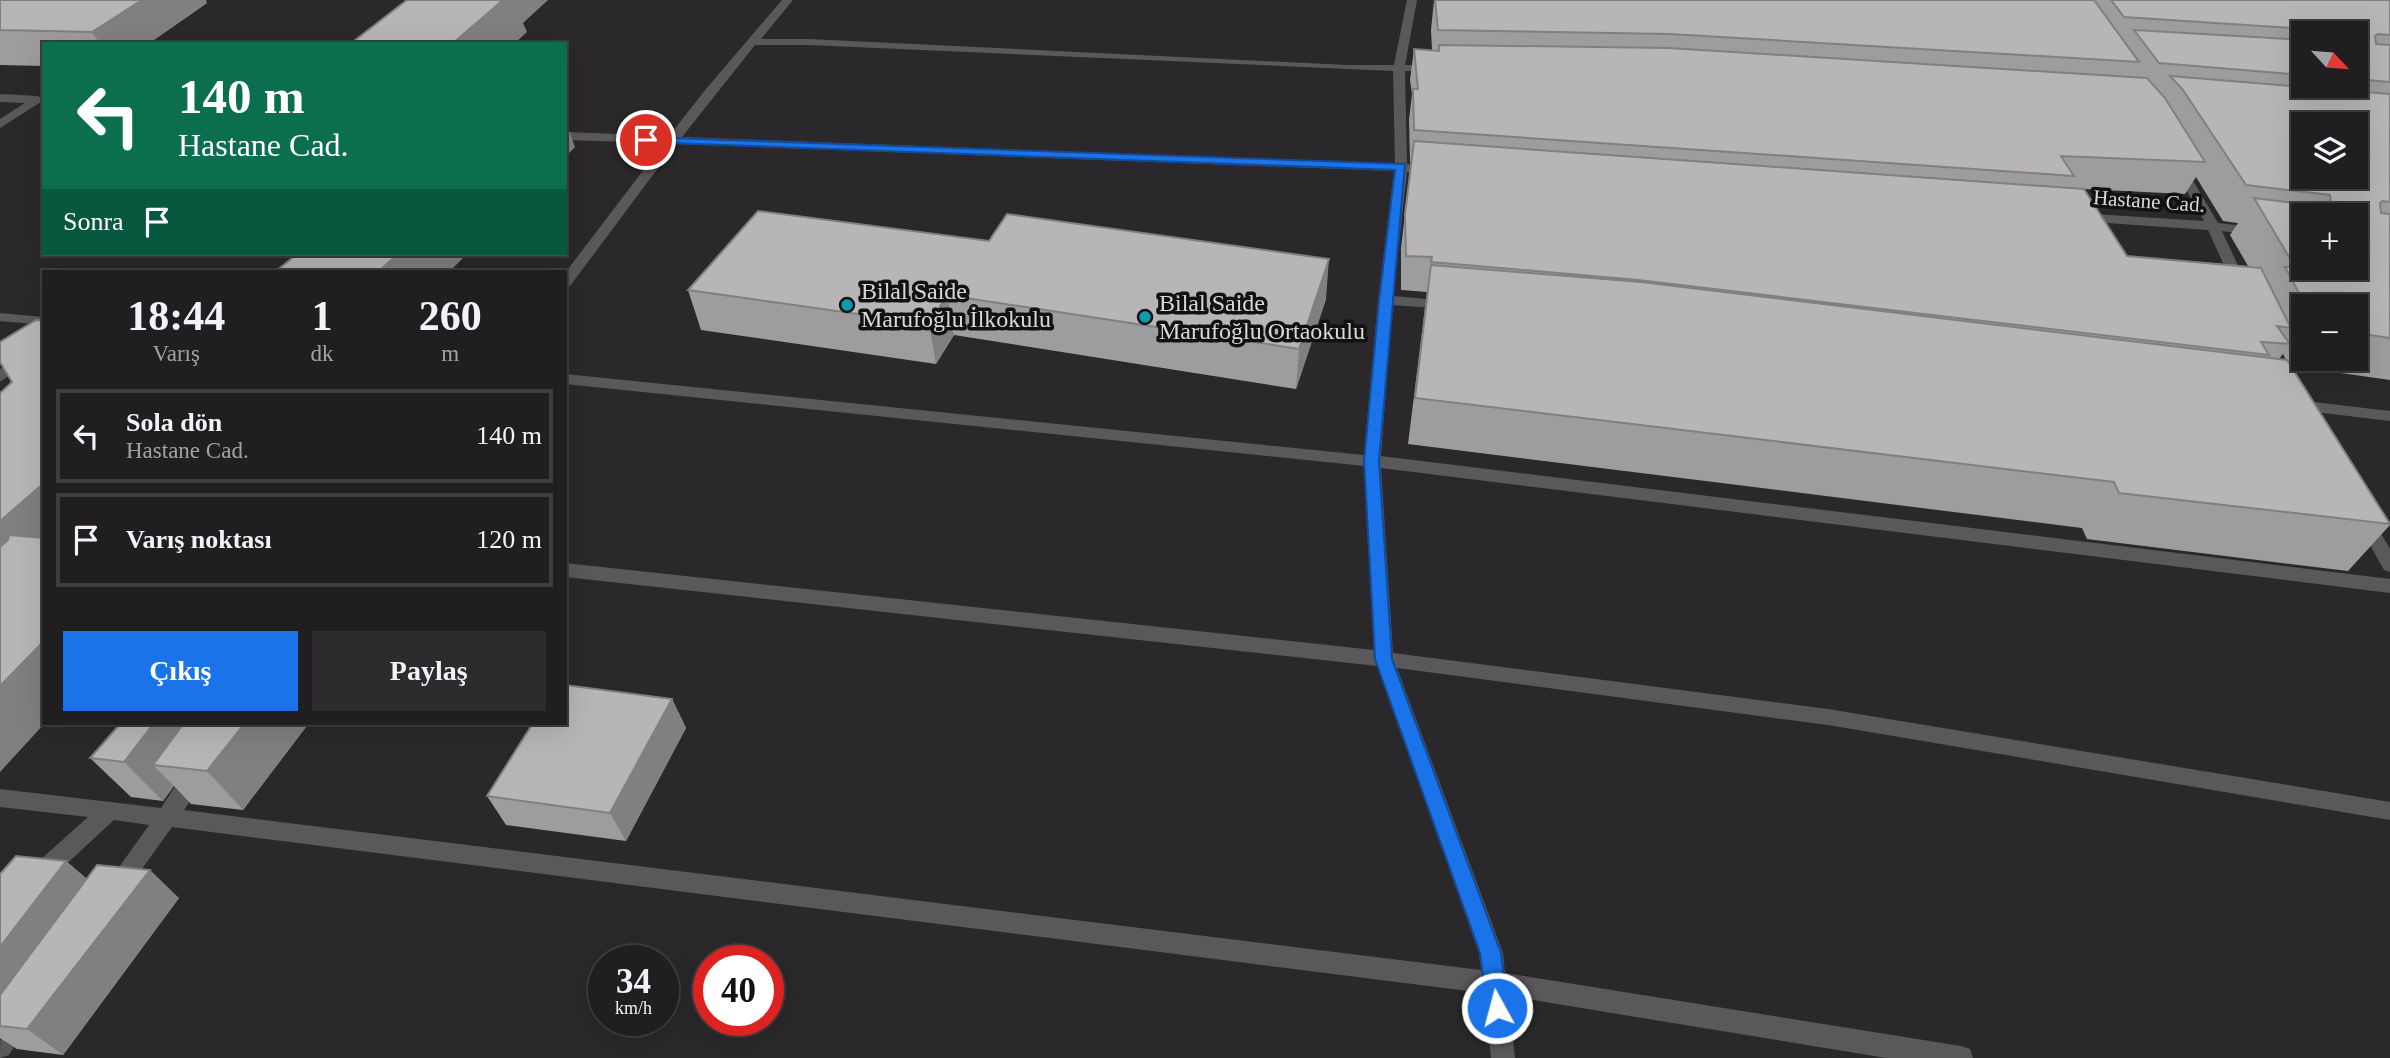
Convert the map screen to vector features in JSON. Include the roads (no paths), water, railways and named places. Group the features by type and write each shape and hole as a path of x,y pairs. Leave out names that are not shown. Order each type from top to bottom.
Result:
{"street":[{"path":"567,280 751,42 788,0"},
{"path":"1412,0 1399,67 1401,167 1385,300 1372,461 1384,659 1491,953 1503,1058"},
{"path":"751,42 809,42 1347,68 1454,68"},
{"path":"0,98 41,100"},
{"path":"0,124 41,100"},
{"path":"567,136 1442,170"},
{"path":"2174,159 2213,226 2246,298"},
{"name":"Hastane Cad.","path":"2062,215 2213,226 2291,236"},
{"path":"1385,300 1466,307"},
{"path":"0,317 42,321"},
{"path":"0,377 42,345"},
{"path":"567,379 1372,461 2390,586"},
{"path":"2297,405 2390,416"},
{"path":"2358,508 2390,565"},
{"path":"567,570 1384,659 1828,717 2390,811"},
{"path":"103,905 212,754"},
{"path":"0,799 1495,983 1961,1058"},
{"path":"20,892 110,811"},
{"path":"0,1046 32,1003"}],"place":[{"name":"Bilal Saide Marufoğlu İlkokulu","path":"847,305"},
{"name":"Bilal Saide Marufoğlu Ortaokulu","path":"1145,317"}]}
